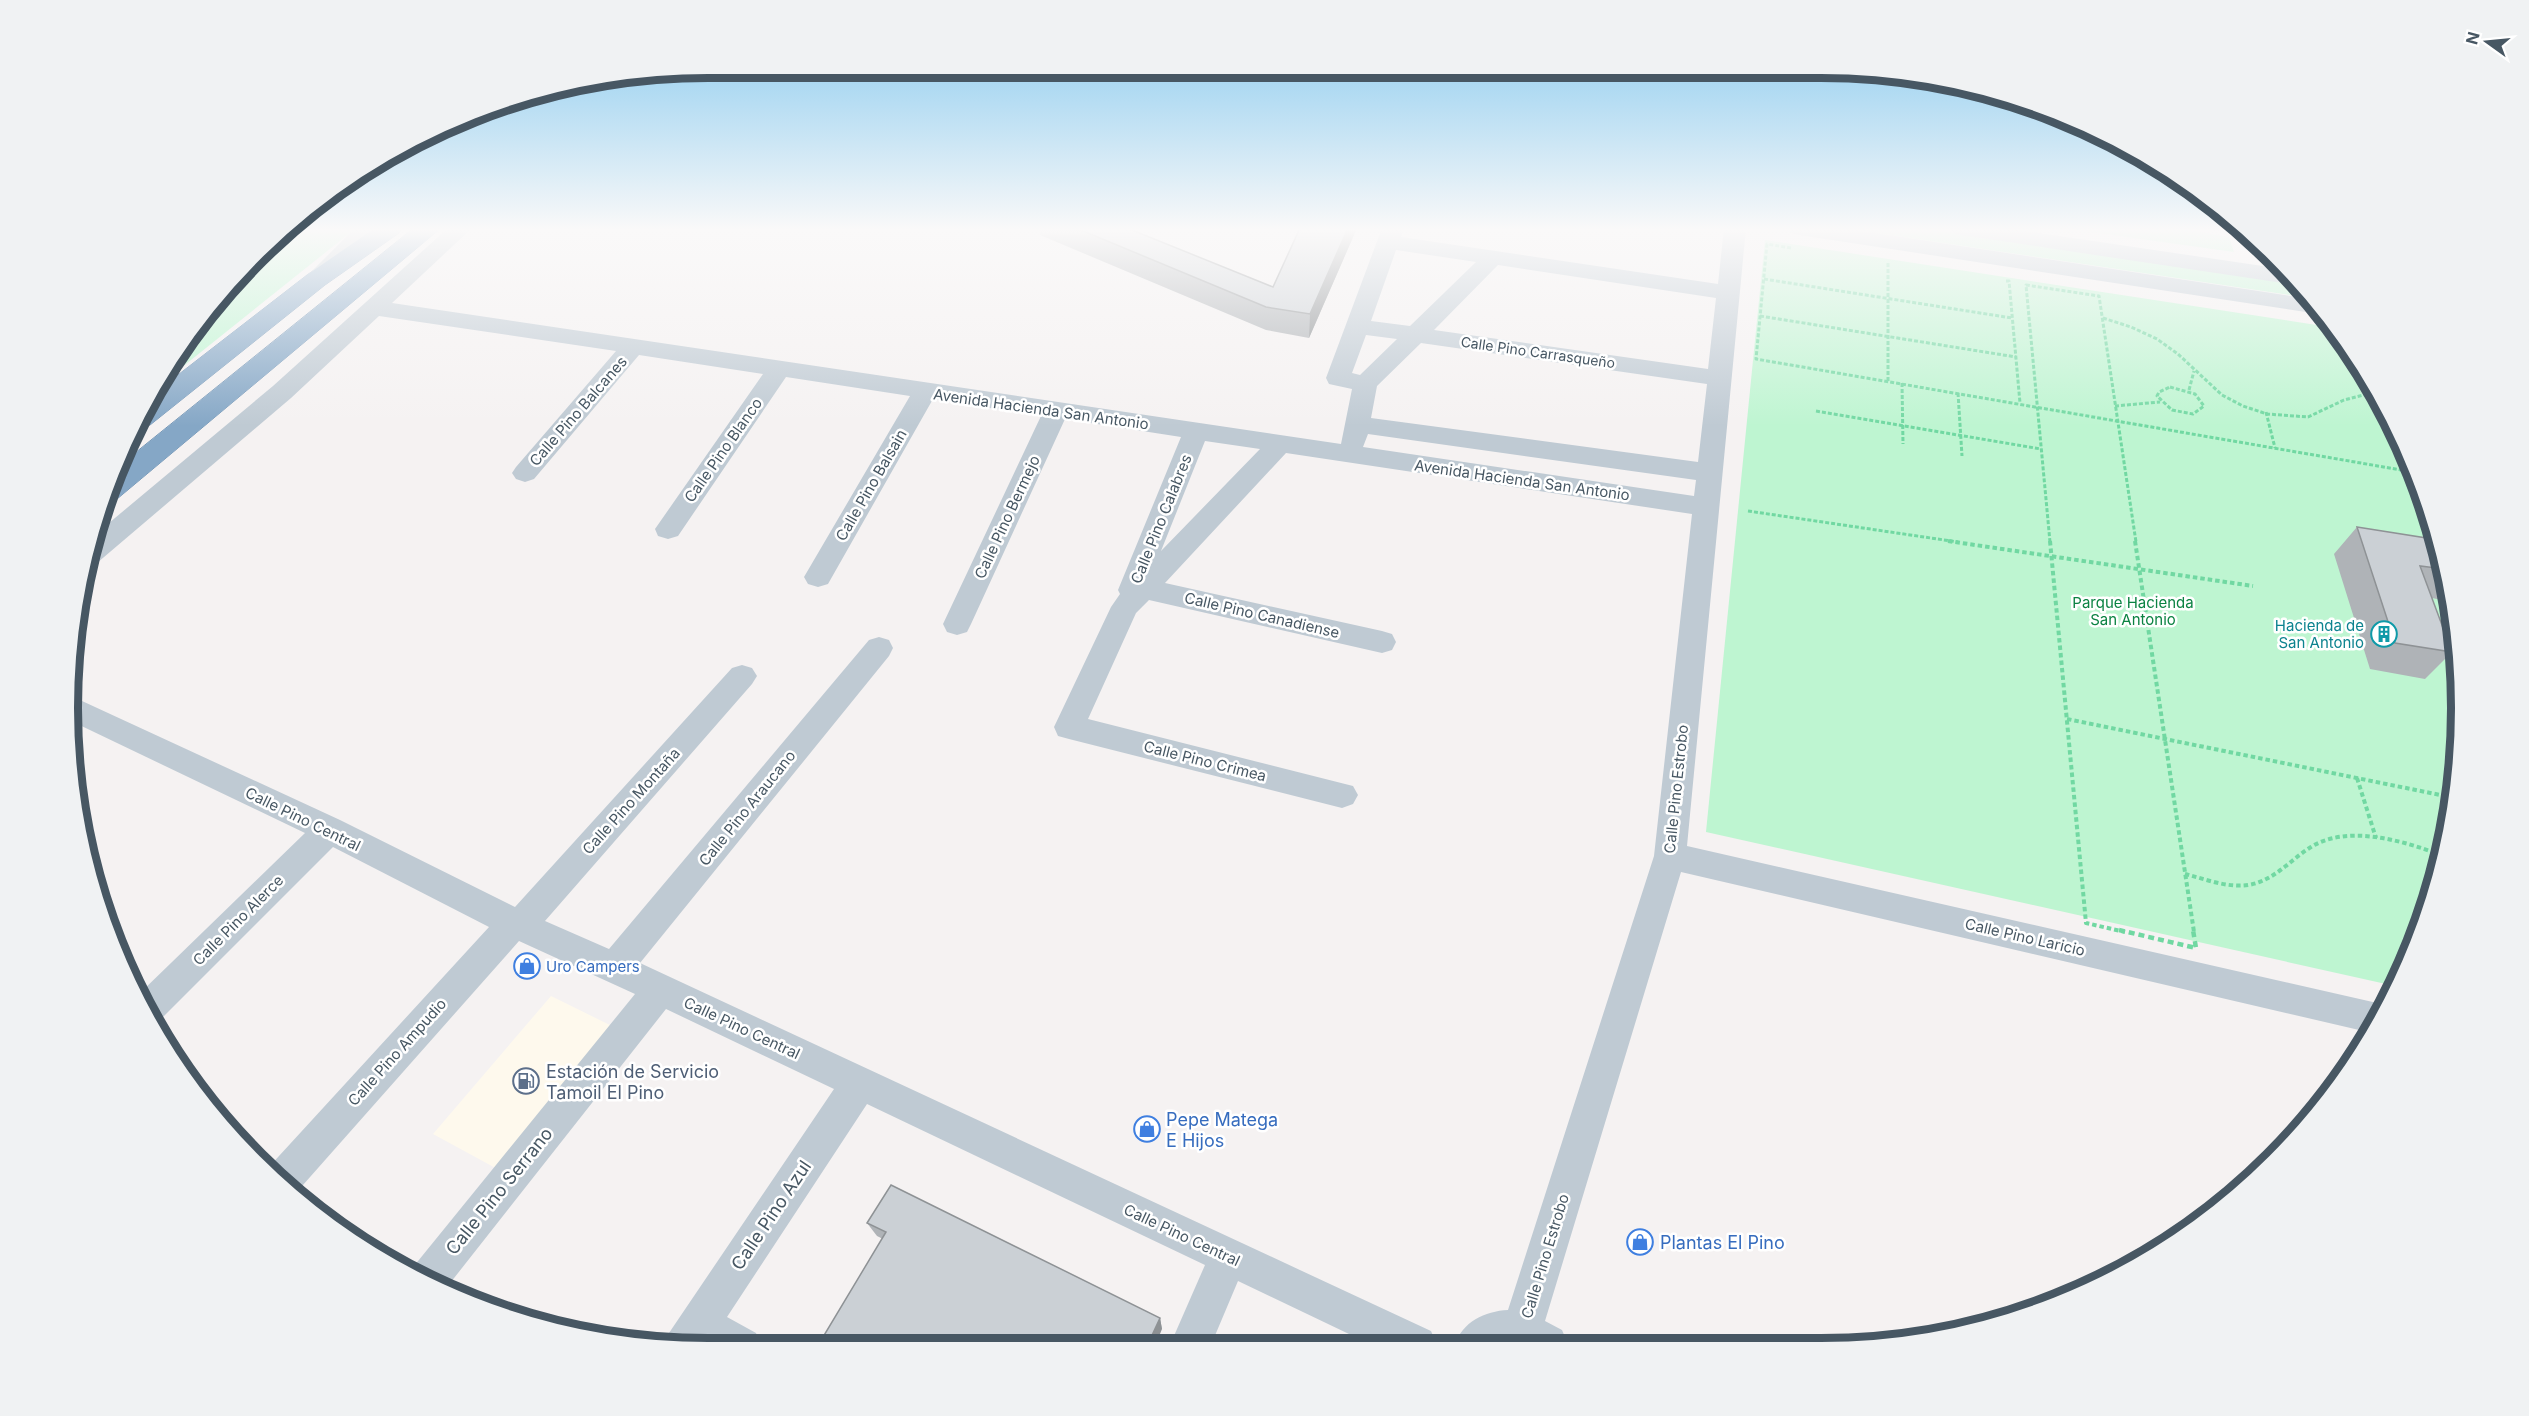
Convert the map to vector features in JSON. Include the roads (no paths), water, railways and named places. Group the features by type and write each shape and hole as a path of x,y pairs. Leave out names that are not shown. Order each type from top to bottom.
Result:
{"highway":[{"path":"154,408 298,294"},
{"path":"137,442 317,294"},
{"path":"121,480 348,294"},
{"path":"163,392 222,355"}],"street":[{"path":"99,546 282,392 390,294"},
{"path":"1365,384 1338,378 1369,294"},
{"path":"1350,455 1365,384 1456,294"},
{"name":"Calle Pino Estrobo","path":"1535,1337 1546,1246 1670,856 1729,294"},
{"path":"2230,294 2306,306"},
{"name":"Avenida Hacienda San Antonio","path":"376,308 925,392 1706,507"},
{"name":"Calle Pino Carrasqueño","path":"1357,326 1720,378"},
{"name":"Calle Pino Balcanes","path":"525,473 632,348"},
{"name":"Calle Pino Blanco","path":"668,529 778,370"},
{"path":"107,518 282,392"},
{"name":"Calle Pino Balsain","path":"818,577 925,392"},
{"name":"Calle Pino Bermejo","path":"957,624 1056,411"},
{"path":"1357,424 1710,473"},
{"name":"Calle Pino Calabres","path":"1069,727 1134,598 1196,432"},
{"path":"1134,598 1279,444"},
{"name":"Calle Pino Canadiense","path":"1134,598 1382,642"},
{"name":"Calle Pino Araucano","path":"615,969 879,648"},
{"name":"Calle Pino Montaña","path":"517,925 742,676"},
{"name":"Calle Pino Central","path":"78,711 329,830 517,925 1402,1338"},
{"name":"Calle Pino Crimea","path":"1069,727 1342,795"},
{"name":"Calle Pino Alerce","path":"152,1005 329,830"},
{"name":"Calle Pino Laricio","path":"1670,856 2370,1017"},
{"name":"Calle Pino Ampudio","path":"286,1175 517,925"},
{"name":"Calle Pino Serrano","path":"432,1275 660,990"},
{"name":"Calle Pino Azul","path":"691,1335 858,1084"},
{"path":"1193,1338 1229,1257"},
{"path":"1484,1338 1497,1330 1535,1337"}],"place":[{"name":"Hacienda de San Antonio","path":"2384,634"},
{"name":"Uro Campers","path":"527,966"},
{"name":"Estación de Servicio Tamoil El Pino","path":"526,1081"},
{"name":"Pepe Matega E Hijos","path":"1147,1129"},
{"name":"Plantas El Pino","path":"1640,1242"}],"park label":[{"name":"Parque Hacienda San Antonio","path":"2133,610"}]}
